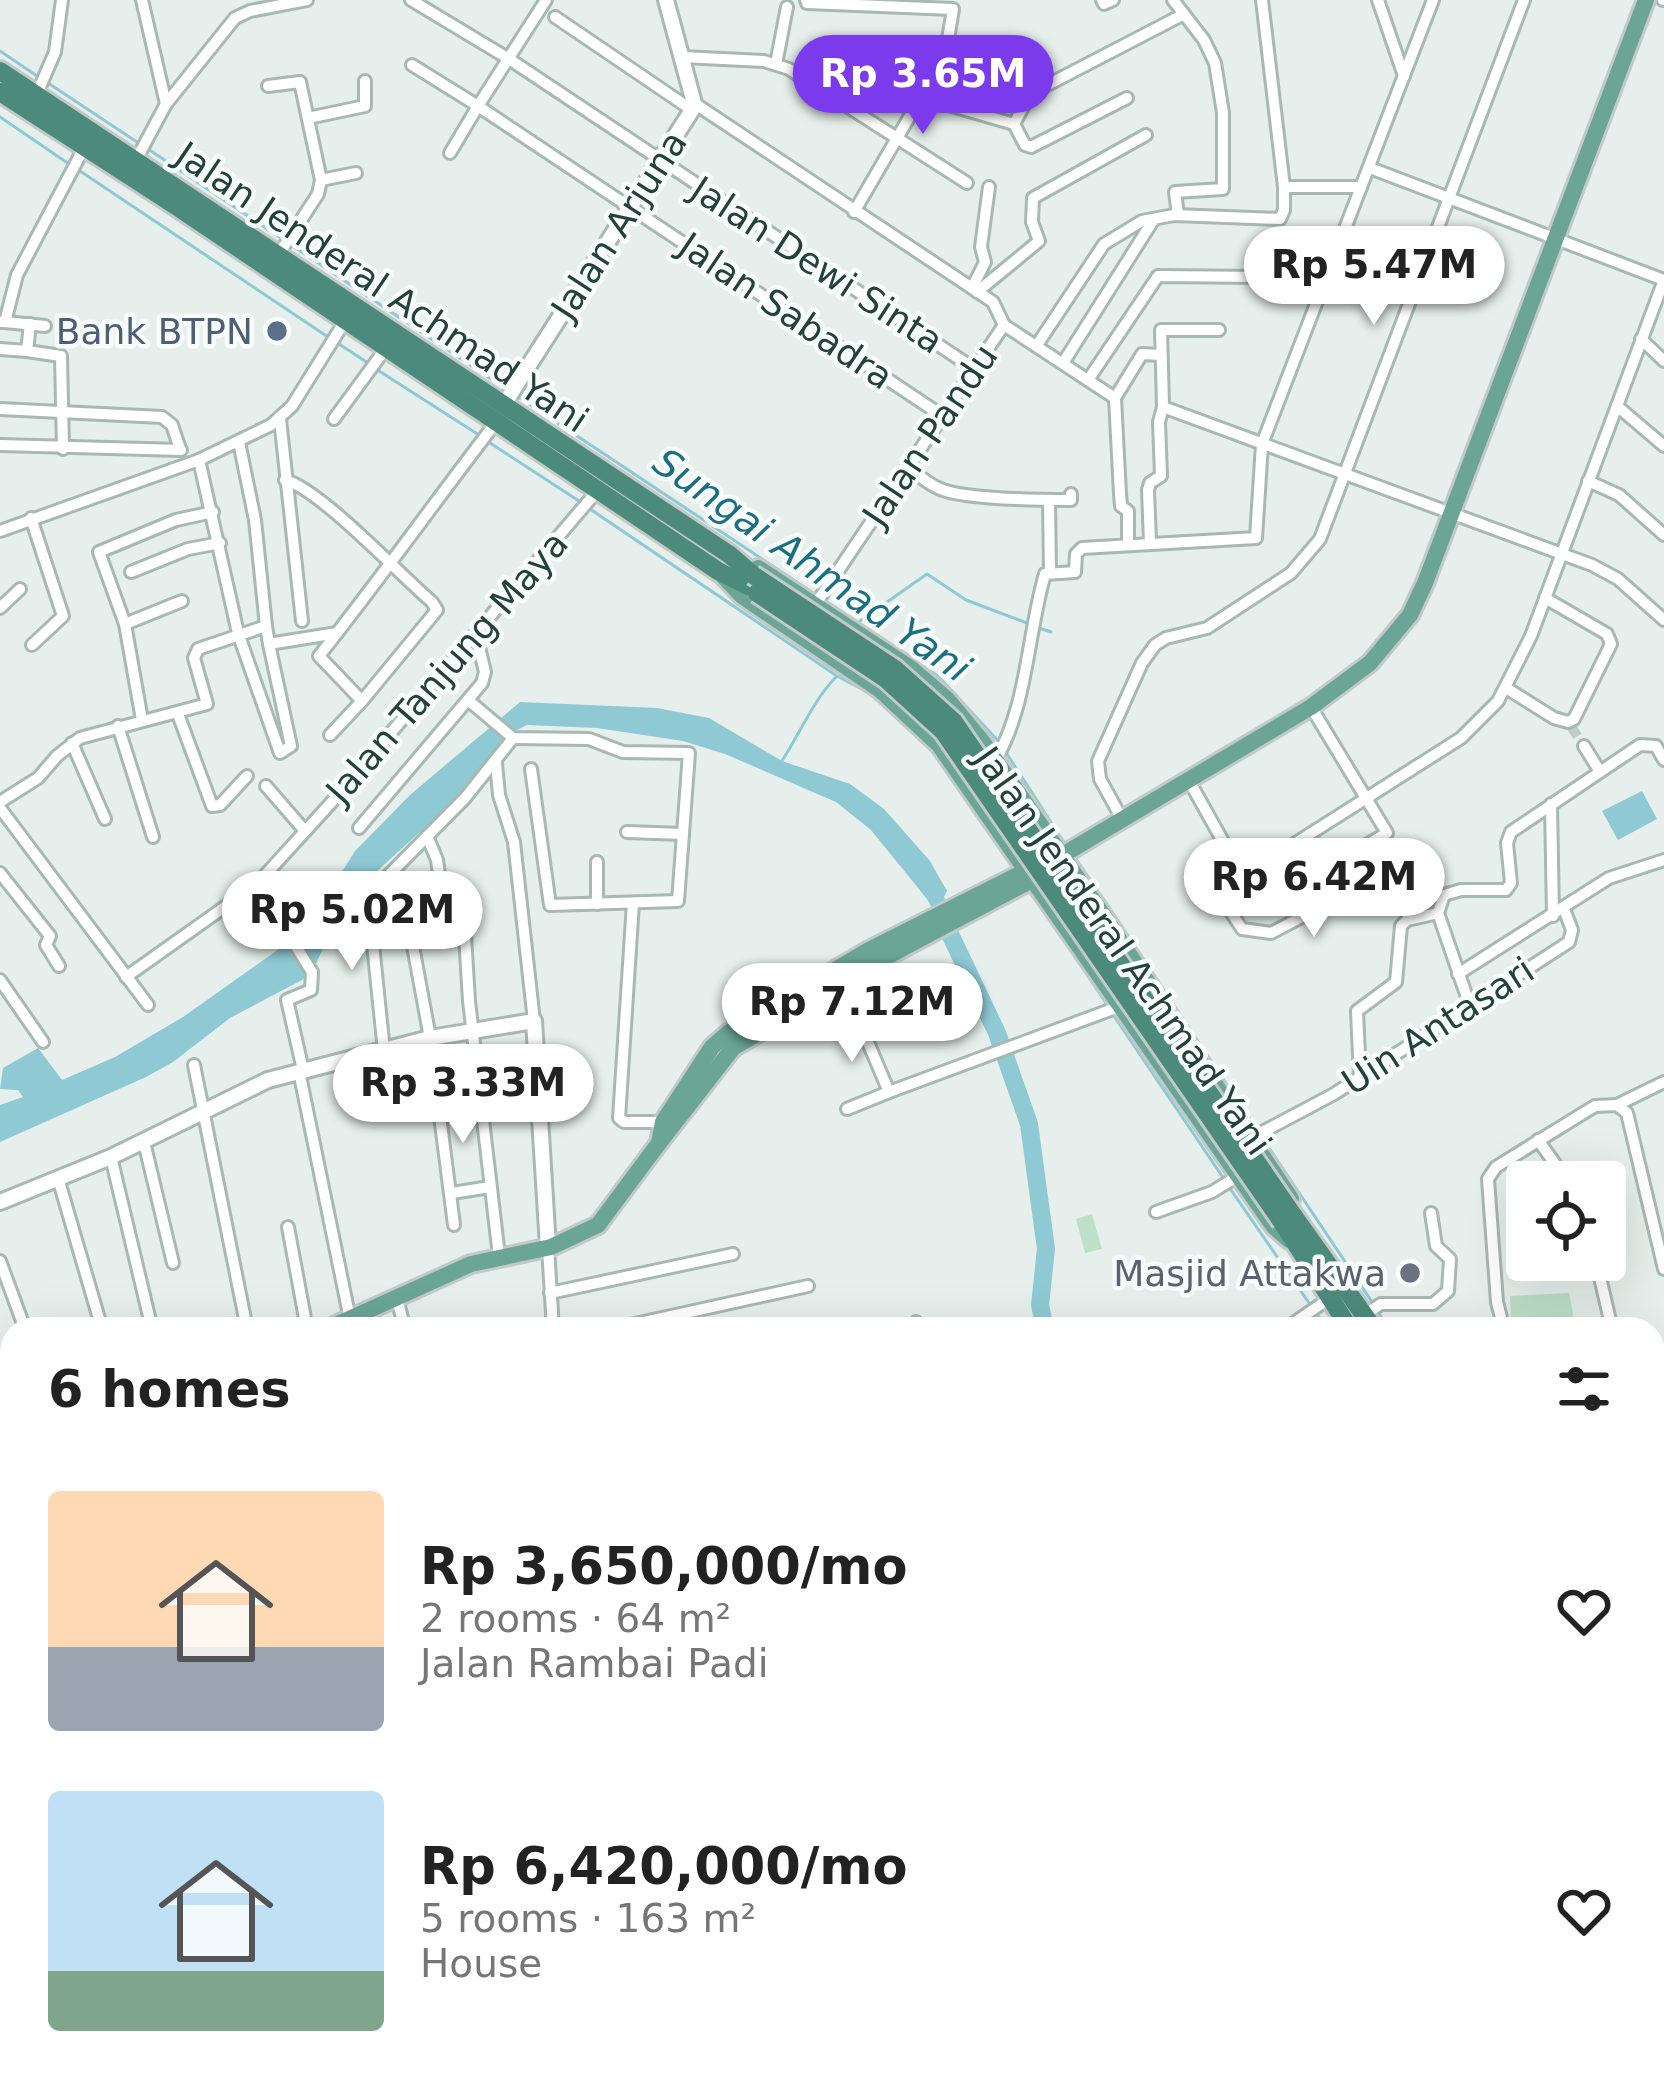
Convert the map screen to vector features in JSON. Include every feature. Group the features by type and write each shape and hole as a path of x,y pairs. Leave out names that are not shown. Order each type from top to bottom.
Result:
{"highway":[{"name":"Jalan Jenderal Achmad Yani","path":"0,71 42,86 140,152 496,419"},
{"name":"Jalan Jenderal Achmad Yani","path":"0,92 85,146 281,254 383,352 561,455 750,581 895,668 954,722 1287,1219 1367,1317"},
{"name":"Jalan Jenderal Achmad Yani","path":"561,455 591,498 647,513"},
{"name":"Jalan Jenderal Achmad Yani","path":"1302,1240 1326,1302 1365,1317"}],"main road":[{"path":"364,1317 471,1264 583,1235 598,1225 659,1143 712,1047 728,1033 1023,878 1310,707 1370,663 1410,615 1454,512 1646,0"},
{"name":"Jalan Jenderal Achmad Yani","path":"724,563 819,600 929,682 1000,752 1019,795 1072,849 1101,912 1256,1136 1302,1240"},
{"name":"Jalan Jenderal Achmad Yani","path":"724,563 742,596 904,709 939,745 987,813 1023,878 1070,933 1113,1010 1274,1227 1302,1240"},
{"path":"987,813 1015,834 1025,833 1029,820 1019,795"},
{"path":"1070,933 1067,910 1071,902 1079,900 1101,912"},
{"path":"668,1125 733,1048 936,923"}],"street":[{"path":"42,86 60,32 62,0"},
{"path":"142,0 166,104"},
{"path":"140,152 166,104 235,18 307,0"},
{"name":"Jalan Dewi Sinta","path":"411,0 508,59 973,368"},
{"path":"666,0 693,106"},
{"path":"1102,0 1104,4 1114,0"},
{"path":"1173,0 1211,52 1222,113 1223,189 1175,192 1178,215"},
{"path":"1037,345 1108,240 1154,219 1178,215 1280,219 1284,187 1262,0"},
{"path":"1378,0 1404,76"},
{"path":"1000,752 1022,688 1044,577 1075,572 1076,554 1082,548 1256,538 1262,444 1433,0"},
{"path":"1122,819 1100,778 1098,761 1149,652 1166,638 1207,628 1291,573 1320,539 1524,0"},
{"path":"450,153 540,2"},
{"path":"807,2 951,7 955,13 938,100"},
{"path":"776,64 787,7"},
{"path":"1014,124 1030,94 1184,14"},
{"path":"555,17 975,290 997,308 1004,325 1115,398"},
{"path":"949,41 1001,58"},
{"path":"682,57 776,64 967,183"},
{"path":"837,100 859,63 878,61"},
{"name":"Jalan Sabadra","path":"412,65 632,206 941,416"},
{"path":"308,118 365,106 365,81"},
{"path":"268,86 300,82 321,180 281,254"},
{"path":"854,212 919,99 938,100 1014,124 1025,145 1031,147 1127,98"},
{"name":"Jalan Arjuna","path":"496,419 693,106"},
{"path":"975,290 1040,240 1032,222 1033,198 1146,135"},
{"path":"45,326 3,322 16,275 85,146"},
{"path":"1310,707 1369,798 1388,833 1343,859 1342,894 1321,908 1271,933 1242,928 1219,891 1252,872 1369,798 1461,738 1506,688 1545,598 1664,280 1370,168"},
{"path":"321,180 356,173"},
{"path":"975,290 985,262 981,247 989,187"},
{"path":"1284,187 1361,187"},
{"path":"1063,363 1154,219"},
{"path":"1088,380 1158,276 1262,277 1322,286"},
{"path":"0,531 193,462 280,419 345,320"},
{"path":"27,351 30,324"},
{"name":"Jalan Pandu","path":"819,600 1004,325"},
{"path":"1150,542 1148,490 1161,476 1162,328 1219,330"},
{"path":"1641,339 1664,361"},
{"path":"0,350 61,356 63,449"},
{"path":"334,419 383,352"},
{"path":"1128,543 1128,511 1121,506 1115,398 1142,354 1161,356"},
{"path":"1162,405 1562,553 1618,579 1664,620"},
{"path":"1617,406 1664,446"},
{"path":"0,409 162,417 172,425 213,512 238,633 281,753 291,746 269,644 255,520 239,442"},
{"path":"280,419 302,621"},
{"path":"362,701 318,659 496,419"},
{"path":"0,445 180,449"},
{"path":"907,467 944,490 1049,500 1071,500 1071,494"},
{"path":"286,481 307,489 434,605 437,613 330,735"},
{"path":"1588,482 1619,495 1664,535"},
{"name":"Jalan Tanjung Maya","path":"126,977 257,884 591,498"},
{"path":"1049,500 1050,573"},
{"path":"142,720 125,623 99,551 176,520 213,512"},
{"path":"31,518 63,613 61,622 32,645"},
{"path":"131,572 183,550 220,543"},
{"path":"0,608 20,590"},
{"path":"1506,688 1570,725 1612,641 1545,598"},
{"path":"125,623 182,601"},
{"path":"148,1005 0,805 38,778 72,743 208,703 196,651 266,626"},
{"path":"269,644 337,633"},
{"path":"358,828 485,676 476,635"},
{"path":"468,700 511,736 595,739 628,753 687,752 678,901 549,904 531,769"},
{"path":"178,714 212,806 220,805 247,776"},
{"path":"118,726 154,837"},
{"path":"391,1095 368,896 496,763 511,736"},
{"path":"72,743 105,820"},
{"path":"1470,1006 1438,913 1439,902 1449,892 1500,891 1510,886 1508,837 1599,770 1643,743 1656,746 1664,760"},
{"path":"1584,746 1599,770"},
{"path":"496,763 514,842 535,1021 552,1317"},
{"path":"1188,779 1243,874"},
{"path":"266,786 305,831"},
{"path":"1551,804 1558,913"},
{"path":"627,832 683,834"},
{"path":"428,836 443,902"},
{"path":"1458,974 1609,878 1664,860"},
{"path":"597,862 597,904"},
{"path":"0,873 50,936 46,945 59,967"},
{"path":"257,884 312,972 311,990 287,1000 350,1317"},
{"path":"454,1225 430,1038 408,916 412,908 443,902 463,903 500,1256"},
{"path":"633,903 619,1118 668,1125"},
{"path":"1360,1077 1357,1011 1396,982 1401,926 1438,913"},
{"name":"Uin Antasari","path":"1256,1136 1360,1077 1569,942 1572,931 1558,913"},
{"path":"0,980 43,1042"},
{"path":"843,983 889,1092"},
{"path":"847,1109 1113,1010"},
{"path":"0,1202 144,1142 255,1085 430,1038 535,1021"},
{"path":"194,1065 245,1317"},
{"path":"1501,1317 1488,1179 1496,1167 1595,1106 1616,1105 1664,1082"},
{"path":"1616,1105 1627,1113 1659,1218 1664,1269"},
{"path":"1538,1140 1553,1161"},
{"path":"144,1142 173,1263"},
{"path":"111,1157 149,1317"},
{"path":"1156,1212 1212,1192 1238,1176"},
{"path":"58,1178 99,1317"},
{"path":"452,1193 490,1187"},
{"path":"1373,1317 1432,1304 1448,1292 1450,1258 1436,1246 1432,1213"},
{"path":"288,1227 305,1317"},
{"path":"550,1293 734,1254"},
{"path":"0,1261 21,1317"},
{"path":"1601,1281 1609,1317"},
{"path":"667,1317 808,1286"},
{"path":"397,1299 401,1317"},
{"path":"1306,1316 1326,1302"}],"green space":[{"path":"1092,1214 1102,1249 1085,1253 1076,1219"},
{"path":"1569,1293 1574,1317 1511,1317 1510,1296"}],"water":[{"path":"520,702 657,708 709,718 782,761 850,784 884,809 930,861 947,891 944,897 966,951 959,957 927,899 871,830 836,802 683,741 597,728 527,725 511,733 443,811 375,873 302,980 230,1018 146,1077 0,1142 0,1105 23,1097 18,1090 0,1089 3,1068 38,1048 62,1080 115,1057 183,1017 279,949 312,919 355,851 410,795"},
{"path":"1642,791 1657,819 1618,840 1602,811"}],"waterway":[{"name":"Sungai Ahmad Yani","path":"0,51 40,78"},
{"name":"Sungai Ahmad Yani","path":"48,83 140,144"},
{"name":"Sungai Ahmad Yani","path":"0,117 69,164"},
{"name":"Sungai Ahmad Yani","path":"148,149 509,391"},
{"name":"Sungai Ahmad Yani","path":"77,169 328,337"},
{"name":"Sungai Ahmad Yani","path":"336,342 368,363"},
{"name":"Sungai Ahmad Yani","path":"376,369 479,435"},
{"name":"Sungai Ahmad Yani","path":"517,396 938,676 1000,743"},
{"name":"Sungai Ahmad Yani","path":"487,441 579,501"},
{"name":"Sungai Ahmad Yani","path":"587,507 837,676 875,696"},
{"path":"860,621 927,574 966,600 1027,623"},
{"path":"1036,627 1051,632"},
{"path":"780,764 836,677"},
{"name":"Sungai Ahmad Yani","path":"1005,751 1065,844"},
{"name":"Sungai Ahmad Yani","path":"1074,856 1372,1302"},
{"path":"951,936 997,1033 1029,1124 1046,1249 1042,1317"},
{"name":"Sungai Ahmad Yani","path":"1073,953 1107,1005"},
{"name":"Sungai Ahmad Yani","path":"1112,1013 1224,1179"},
{"name":"Sungai Ahmad Yani","path":"1229,1187 1319,1317"},
{"name":"Sungai Ahmad Yani","path":"1377,1310 1381,1317"}],"tunnel":[{"path":"1572,728 1584,746"}],"place":[{"name":"Bank BTPN","path":"277,331"},
{"name":"Masjid Attakwa","path":"1410,1273"}]}
